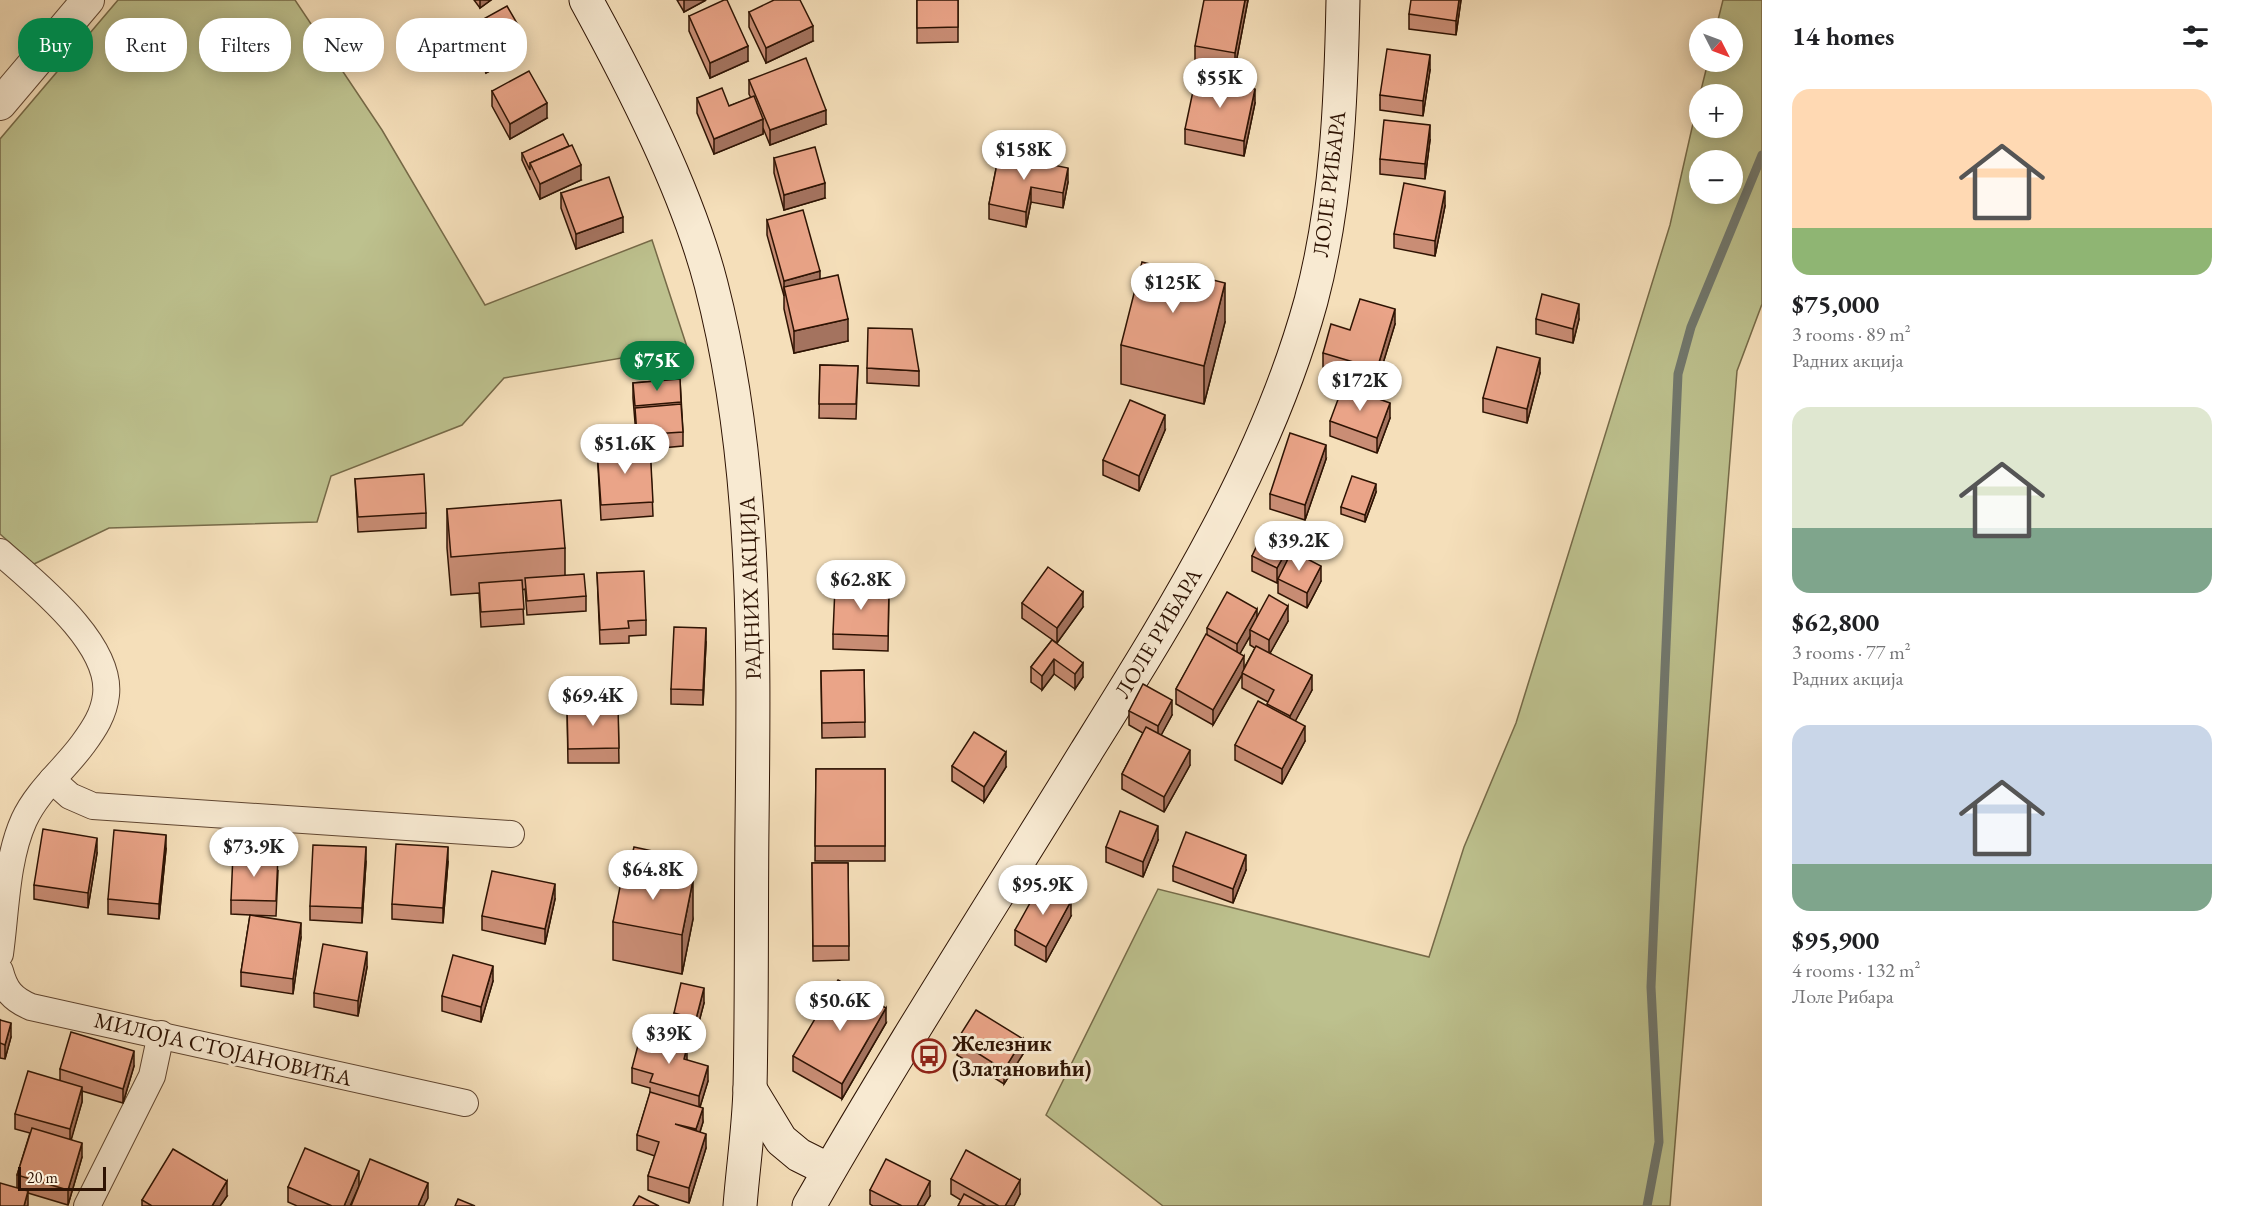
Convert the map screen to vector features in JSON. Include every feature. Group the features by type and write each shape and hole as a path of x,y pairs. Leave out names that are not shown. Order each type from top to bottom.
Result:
{"main road":[{"name":"РАДНИХ АКЦИЈА","path":"586,0 679,193 710,280 726,348 748,498 753,720 750,1089 740,1206"},
{"name":"ЛОЛЕ РИБАРА","path":"808,1206 1160,634 1250,467 1311,300 1322,249 1333,190 1338,141 1343,0"},
{"path":"750,1089 781,1140 799,1155 829,1170"}],"street":[{"path":"0,104 88,0"},
{"path":"0,552 65,614 89,644 105,676 106,693 96,724 31,808 18,837 0,954"},
{"path":"52,780 70,796 93,806 511,834"},
{"name":"МИЛОЈА СТОЈАНОВИЋА","path":"0,971 4,987 11,996 31,1007 465,1103"},
{"path":"87,1206 152,1076 161,1034"}],"green space":[{"path":"118,0 295,0 307,18 303,18 303,72 343,72 382,130 485,305 652,240 687,347 504,378 462,425 331,476 317,522 109,528 34,564 0,534 0,139 57,72 93,72 93,29"},
{"path":"1723,0 1762,0 1762,304 1737,371 1670,1206 1163,1206 1046,1115 1158,889 1429,957 1464,847 1516,723 1670,225 1690,138 1743,138 1743,84 1702,84 1706,72 1743,72 1743,18 1718,18"}],"building":[{"path":"727,0 748,46 710,63 689,16"},
{"path":"774,0 800,0 813,26 766,48 749,12"},
{"path":"917,0 958,0 958,27 917,28"},
{"path":"1204,0 1245,0 1235,53 1195,46"},
{"path":"1411,0 1459,0 1456,21 1409,14"},
{"path":"507,6 514,18 485,18"},
{"path":"1387,49 1430,55 1423,101 1380,95"},
{"path":"806,58 826,110 770,130 749,80"},
{"path":"529,71 547,103 510,124 492,91"},
{"path":"1196,77 1255,89 1244,141 1185,129"},
{"path":"722,88 729,106 754,96 763,119 714,139 697,98"},
{"path":"1384,120 1430,125 1425,164 1380,159"},
{"path":"563,134 569,146 530,163 530,170 522,153"},
{"path":"572,145 581,165 540,184 530,163"},
{"path":"815,147 825,183 784,195 774,158"},
{"path":"999,154 1068,168 1063,193 1031,187 1026,212 989,204"},
{"path":"609,177 623,217 576,234 561,193"},
{"path":"1404,183 1445,191 1435,241 1394,234"},
{"path":"803,210 820,271 784,281 767,220"},
{"path":"1142,262 1225,283 1204,366 1121,345"},
{"path":"838,275 848,319 794,331 784,287"},
{"path":"1542,294 1579,304 1573,329 1536,319"},
{"path":"1360,299 1395,309 1377,369 1323,353 1331,324 1350,330"},
{"path":"868,328 912,329 919,371 867,368"},
{"path":"1497,347 1540,358 1527,409 1483,398"},
{"path":"820,365 858,366 856,404 819,404"},
{"path":"680,379 681,402 635,406 633,383"},
{"path":"1343,386 1390,403 1377,438 1330,421"},
{"path":"1130,400 1165,415 1139,476 1103,460"},
{"path":"681,404 683,432 637,435 635,408"},
{"path":"1290,433 1326,445 1305,505 1270,494"},
{"path":"650,446 653,502 601,505 597,449"},
{"path":"424,474 426,513 358,517 355,479"},
{"path":"1352,476 1376,484 1365,515 1341,507"},
{"path":"561,500 565,548 451,557 447,509"},
{"path":"1261,537 1287,550 1277,568 1252,556"},
{"path":"1292,551 1321,566 1307,593 1278,579"},
{"path":"1048,567 1083,592 1057,628 1022,603"},
{"path":"644,571 646,620 628,621 629,628 600,630 597,573"},
{"path":"584,574 586,596 527,601 525,578"},
{"path":"522,580 524,609 481,612 479,583"},
{"path":"835,587 889,588 888,636 833,634"},
{"path":"1227,592 1257,609 1237,644 1207,628"},
{"path":"1269,595 1288,606 1269,640 1250,630"},
{"path":"674,627 706,628 703,690 671,689"},
{"path":"1206,634 1244,656 1213,710 1176,689"},
{"path":"1052,640 1083,663 1075,674 1054,659 1042,676 1031,667"},
{"path":"1256,646 1312,675 1290,716 1267,704 1274,690 1242,673"},
{"path":"864,670 865,722 822,723 821,671"},
{"path":"1143,684 1172,700 1158,726 1129,711"},
{"path":"1258,701 1305,726 1282,769 1235,745"},
{"path":"618,706 619,748 568,749 567,707"},
{"path":"1146,727 1190,750 1164,797 1122,774"},
{"path":"974,732 1006,752 984,787 952,766"},
{"path":"816,769 885,769 885,846 815,846"},
{"path":"1120,811 1158,826 1143,862 1106,847"},
{"path":"43,829 97,838 88,893 34,885"},
{"path":"114,830 166,835 159,904 108,899"},
{"path":"1186,832 1246,855 1233,889 1173,866"},
{"path":"396,844 448,847 443,908 392,904"},
{"path":"313,845 366,847 362,908 310,906"},
{"path":"634,847 685,858 681,878 629,868"},
{"path":"233,854 278,856 276,901 231,900"},
{"path":"812,863 848,863 849,946 813,946"},
{"path":"624,867 693,880 682,935 613,922"},
{"path":"492,871 555,884 545,929 482,916"},
{"path":"1040,885 1071,901 1046,947 1015,930"},
{"path":"250,915 301,923 293,979 241,972"},
{"path":"323,944 367,952 358,1001 314,993"},
{"path":"453,955 493,966 481,1007 442,996"},
{"path":"838,980 886,1008 842,1084 793,1056"},
{"path":"681,983 704,988 696,1019 674,1013"},
{"path":"976,1010 1023,1039 1004,1070 957,1040"},
{"path":"0,1020 11,1023 5,1045 0,1043"},
{"path":"71,1032 134,1051 123,1089 60,1069"},
{"path":"641,1034 687,1047 684,1059 708,1066 699,1096 650,1082 653,1074 632,1068"},
{"path":"28,1071 82,1087 70,1129 15,1114"},
{"path":"650,1092 703,1108 696,1129 675,1124 706,1134 689,1188 648,1176 659,1142 637,1135"},
{"path":"32,1128 82,1143 68,1190 17,1175"},
{"path":"305,1148 359,1171 344,1206 332,1206 288,1187"},
{"path":"173,1149 227,1181 212,1206 152,1206 142,1200"},
{"path":"966,1150 1020,1180 1005,1206 999,1206 951,1179"},
{"path":"370,1159 428,1183 418,1206 351,1206"},
{"path":"886,1159 930,1181 917,1206 902,1206 870,1190"},
{"path":"0,1183 28,1191 24,1206 0,1206"},
{"path":"964,1194 986,1206 958,1206"},
{"path":"639,1196 659,1206 633,1206"},
{"path":"458,1199 475,1206 455,1206"}],"waterway":[{"path":"1647,1206 1659,1142 1651,987 1678,374 1691,327 1762,155"}],"place":[{"name":"Железник (Златановићи)","path":"929,1056"}]}
